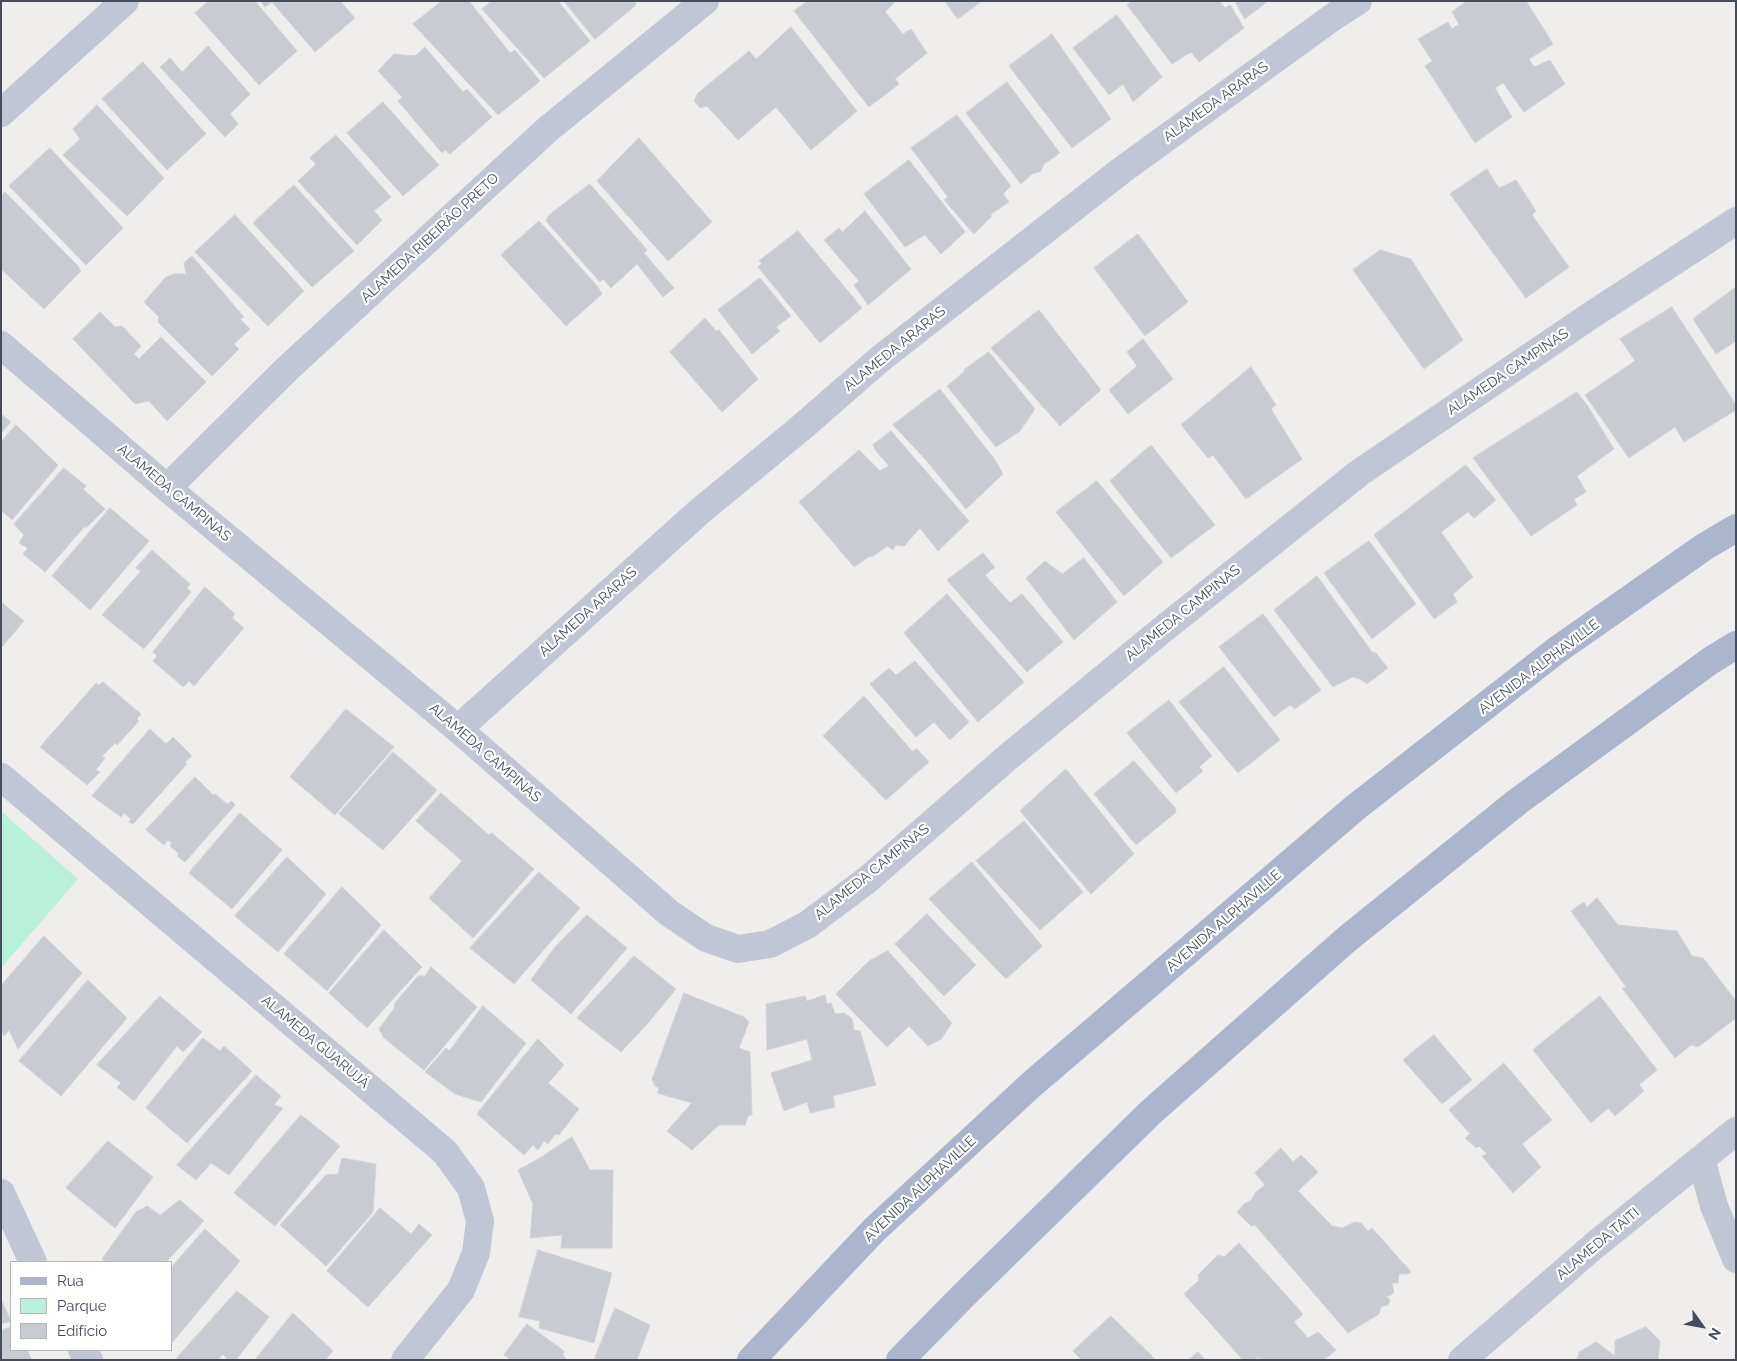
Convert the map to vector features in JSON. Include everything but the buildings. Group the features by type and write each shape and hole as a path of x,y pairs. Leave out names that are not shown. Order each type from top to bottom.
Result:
{"main road":[{"name":"AVENIDA ALPHAVILLE","path":"751,1360 874,1230 1032,1084 1356,807 1557,650 1704,547 1736,528"},
{"path":"900,1360 1151,1112 1347,939 1516,802 1710,661 1736,645"}],"street":[{"path":"1,113 125,1"},
{"name":"ALAMEDA RIBEIRÃO PRETO","path":"167,488 288,368 548,129 705,1"},
{"name":"ALAMEDA ARARAS","path":"458,729 699,512 802,427 880,359 1122,170 1333,17 1358,1"},
{"name":"ALAMEDA CAMPINAS","path":"1,345 167,488 458,729 669,913 706,938 738,949 770,944 807,926 867,880 1015,751 1162,630 1359,473 1582,322 1736,221"},
{"name":"ALAMEDA GUARUJÁ","path":"1,777 451,1159 471,1188 480,1221 476,1254 461,1290 405,1360"},
{"name":"ALAMEDA TAITI","path":"1462,1360 1595,1245 1736,1131"},
{"path":"1702,1159 1714,1206 1736,1259"},
{"path":"1,1193 33,1261"}],"green space":[{"path":"1,811 78,879 1,968"}]}
